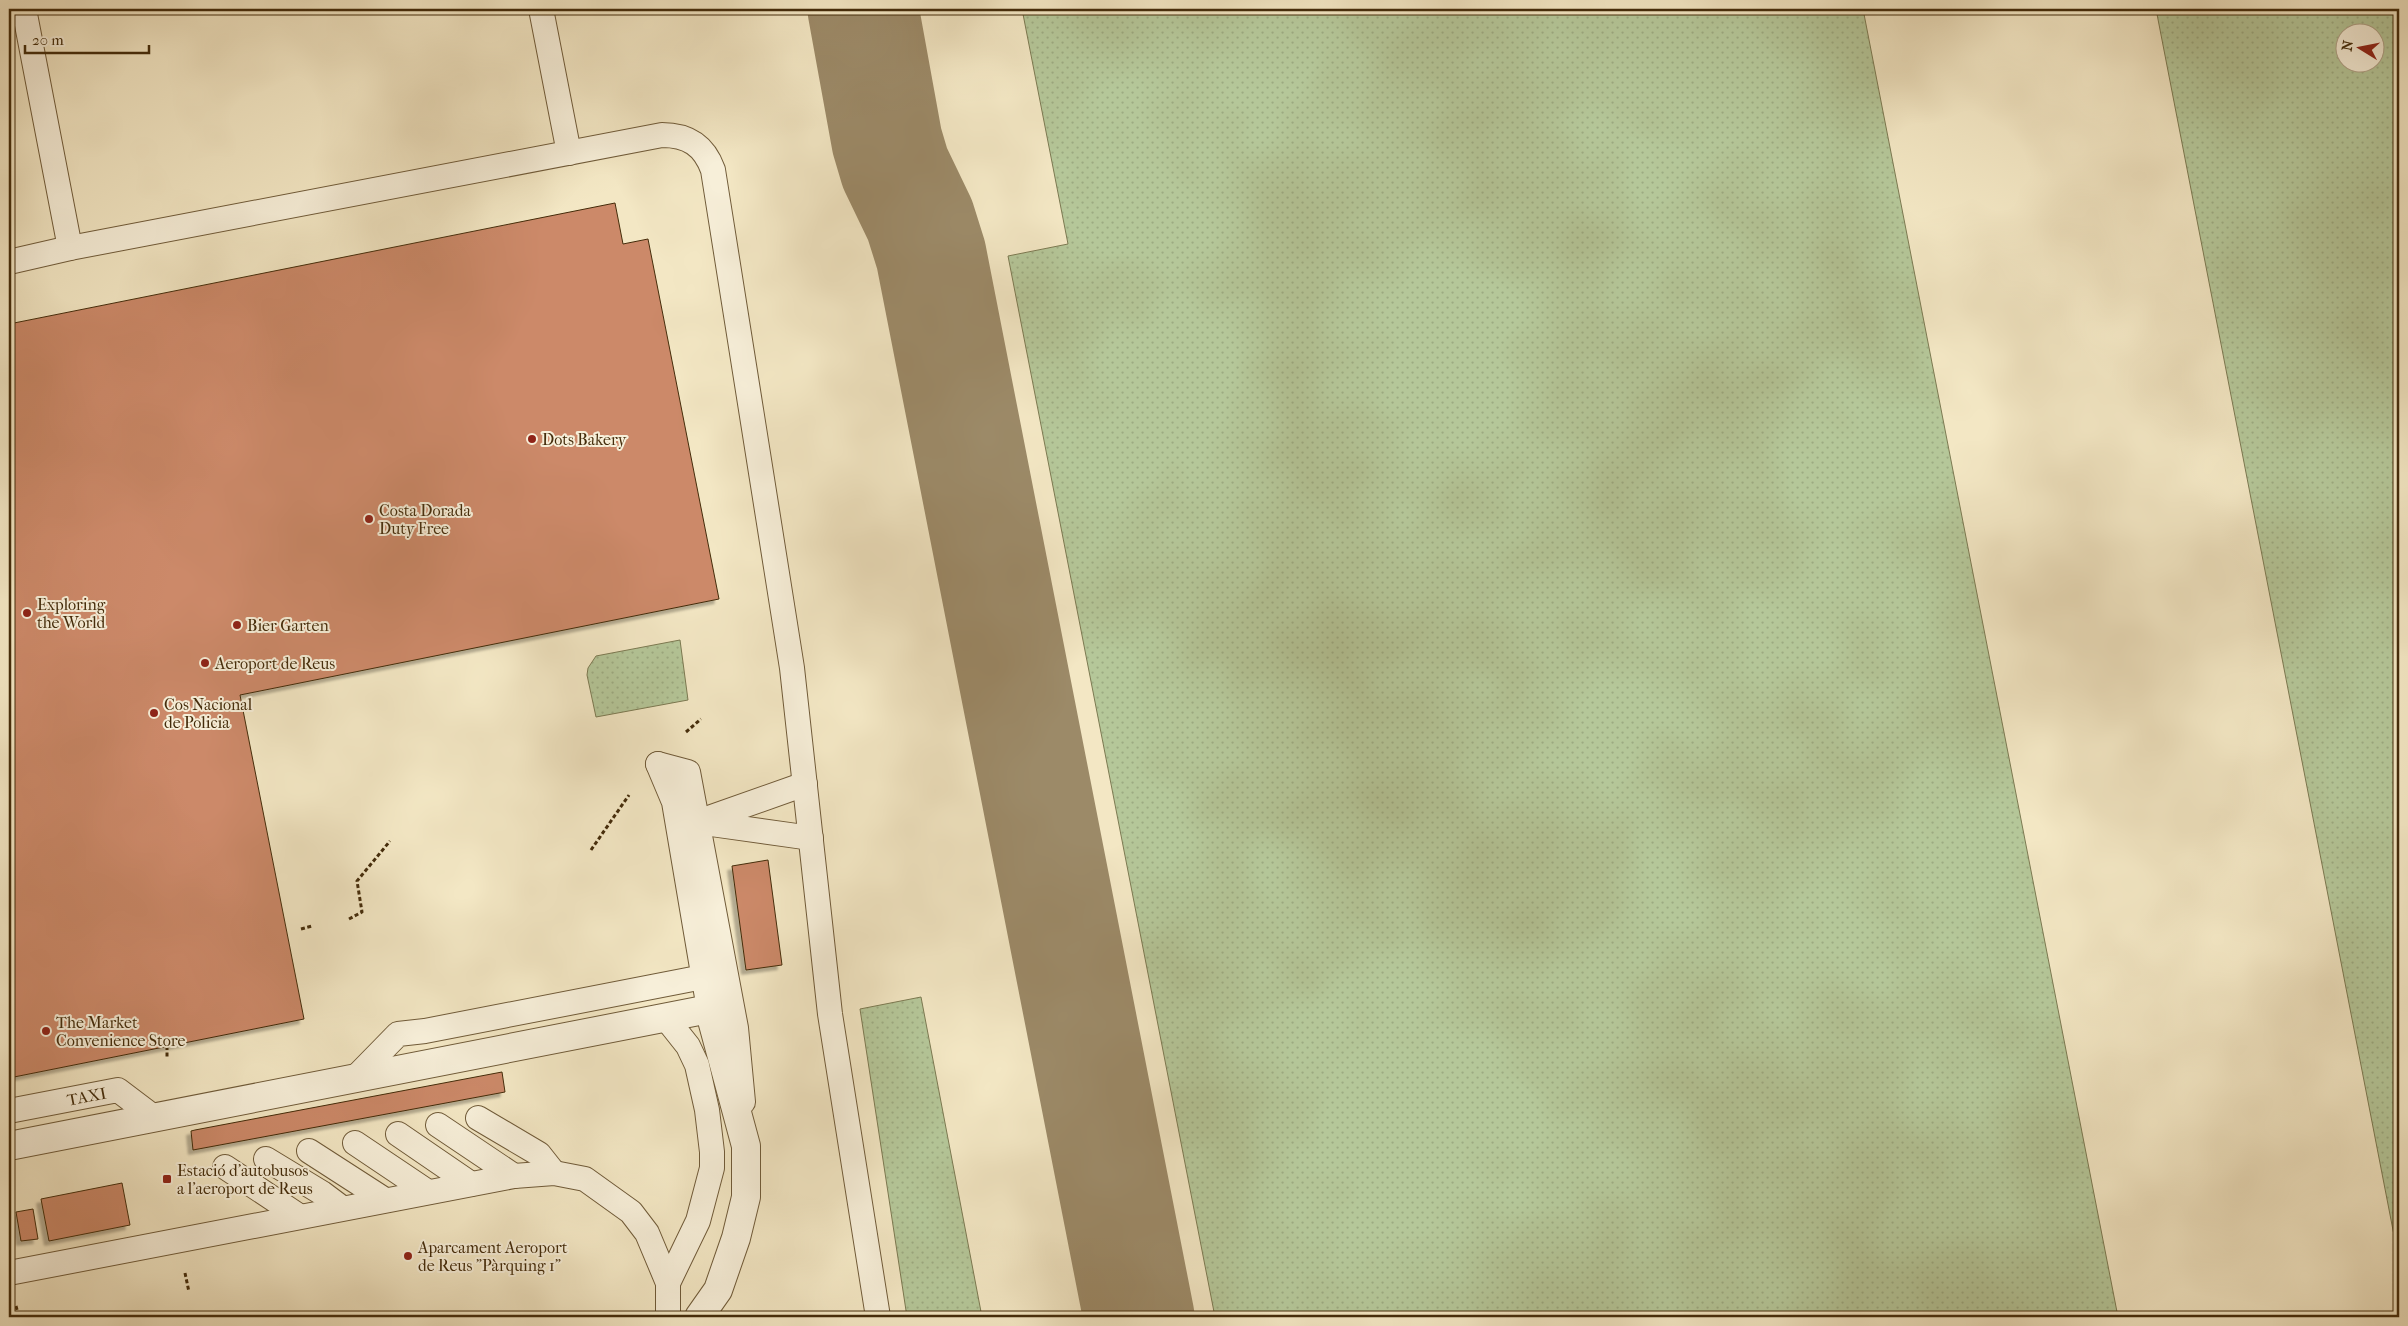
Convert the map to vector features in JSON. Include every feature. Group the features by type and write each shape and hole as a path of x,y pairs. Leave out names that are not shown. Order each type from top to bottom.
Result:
{"street":[{"path":"9,1146 708,1009 746,1146 746,1197 738,1230 718,1290 703,1316"}],"lane":[{"path":"24,9 70,248"},
{"path":"540,9 569,153"},
{"path":"9,262 70,248 662,135 676,135 689,139 700,147 708,157 713,170 792,668 830,1014 878,1317"},
{"path":"708,1009 674,802 658,764 688,772 736,1028 746,1146"},
{"path":"697,822 805,784"},
{"path":"697,822 811,838"},
{"path":"354,1079 398,1034 425,1031 703,977"},
{"path":"665,1017 688,1046 697,1065 707,1110 712,1152 712,1168 698,1221 668,1284"},
{"name":"TAXI","path":"9,1111 118,1090 155,1118"},
{"path":"478,1118 539,1154 554,1173"},
{"path":"438,1126 514,1176"},
{"path":"398,1134 471,1184"},
{"path":"355,1143 428,1192"},
{"path":"309,1151 385,1200"},
{"path":"266,1159 322,1193 342,1208"},
{"path":"224,1167 299,1216"},
{"path":"9,1273 514,1176 554,1173 585,1179 631,1212 647,1234 668,1284 668,1317"}],"path":[{"path":"686,732 701,719"},
{"path":"591,850 629,796"},
{"path":"349,919 362,912 356,881 390,841"},
{"path":"301,929 312,926"},
{"path":"166,1046 167,1058"}],"green space":[{"path":"1022,9 1863,9 2118,1317 1215,1317 1008,256 1068,244"},
{"path":"2156,9 2399,9 2399,1261"},
{"path":"680,640 688,700 596,717 587,675 588,668 596,656"},
{"path":"921,997 982,1317 907,1317 860,1009"}],"building":[{"name":"Aeroport de Reus","path":"615,203 623,244 648,239 719,599 240,695 304,1019 9,1078 9,324"},
{"path":"768,860 782,965 746,970 732,866"},
{"path":"502,1072 505,1092 193,1150 191,1131"},
{"path":"122,1183 130,1225 49,1241 41,1199"},
{"path":"33,1209 38,1239 21,1241 16,1212"}],"taxiway":[{"path":"863,9 887,141 895,168 920,220 931,255 1139,1317"}],"place":[{"name":"Dots Bakery","path":"532,439"},
{"name":"Costa Dorada Duty Free","path":"369,519"},
{"name":"Exploring the World","path":"27,613"},
{"name":"Bier Garten","path":"237,625"},
{"name":"Aeroport de Reus","path":"205,663"},
{"name":"Cos Nacional de Policia","path":"154,713"},
{"name":"The Market Convenience Store","path":"46,1031"},
{"name":"Estació d'autobusos a l'aeroport de Reus","path":"167,1179"},
{"name":"Aparcament Aeroport de Reus \"Pàrquing 1\"","path":"408,1256"}]}
